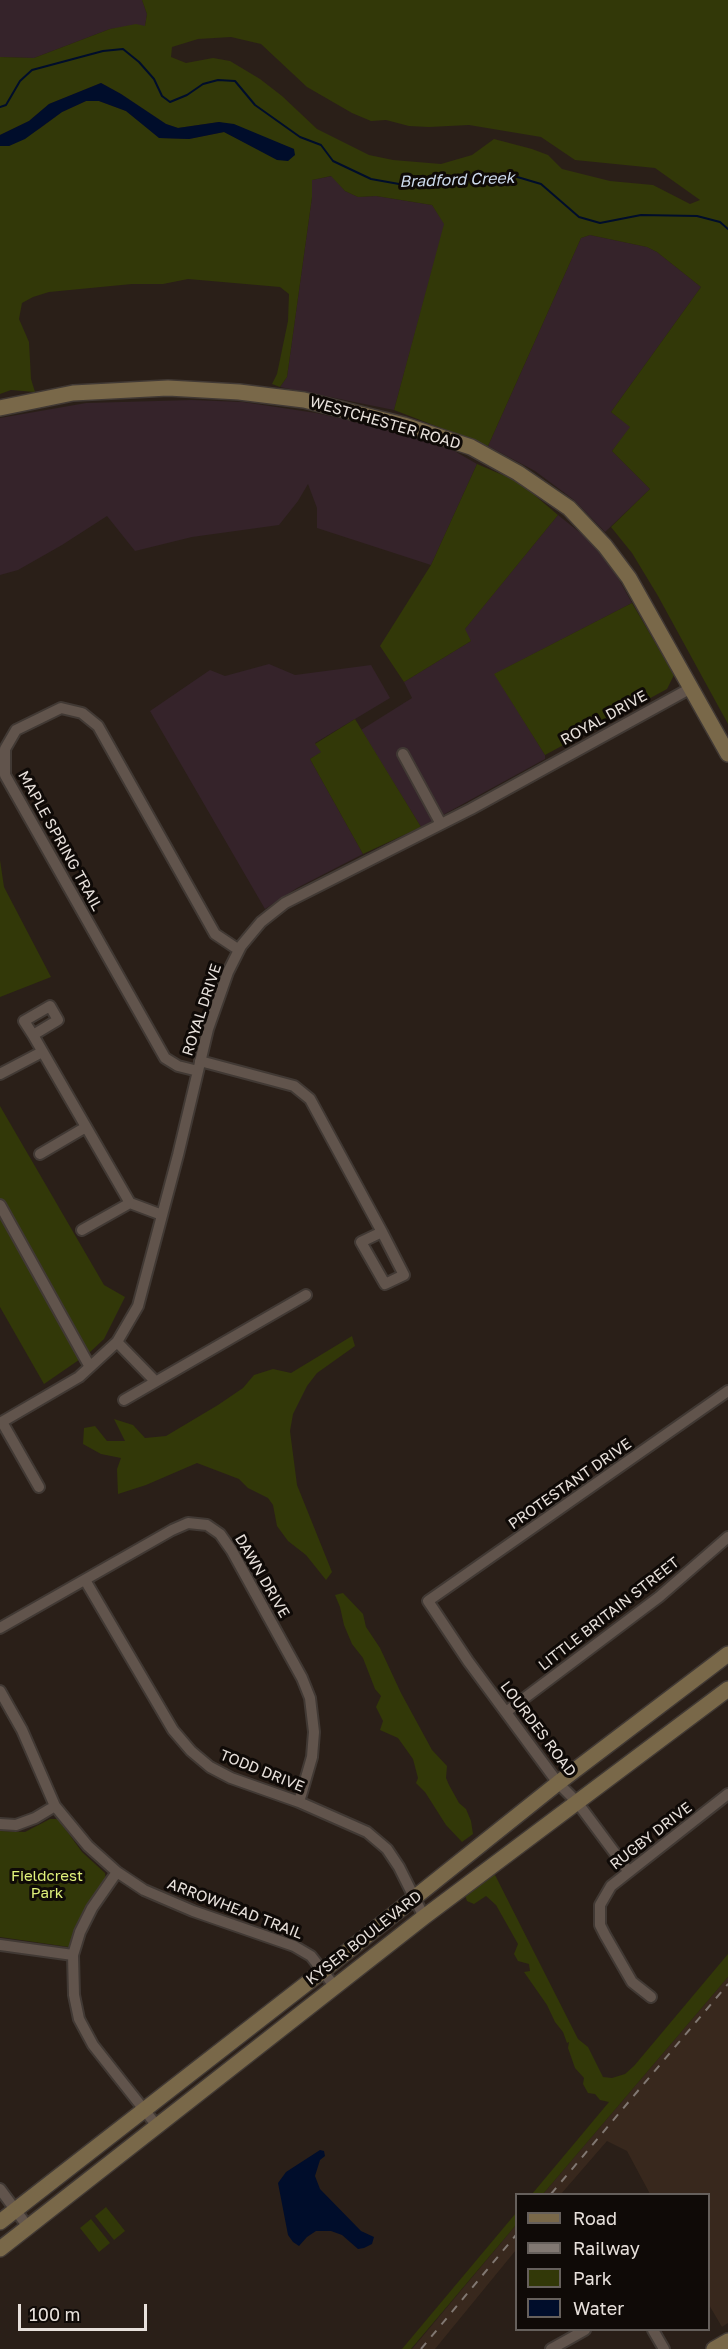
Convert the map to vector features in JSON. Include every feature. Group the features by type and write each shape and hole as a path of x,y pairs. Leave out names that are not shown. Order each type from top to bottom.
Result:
{"street":[{"name":"WESTCHESTER ROAD","path":"0,408 74,393 168,388 239,392 304,400 404,425 471,447 518,473 569,508 600,541 629,578 728,754"},
{"name":"ROYAL DRIVE","path":"1,1422 80,1377 117,1342 138,1306 215,1010 228,972 239,950 261,922 285,903 441,824 691,687"},
{"name":"MAPLE SPRING TRAIL","path":"239,950 215,934 98,726 82,713 61,708 16,730 5,749 5,775 165,1058 178,1066 199,1066 294,1086 310,1099 382,1232 404,1275 385,1284 361,1242 382,1232"},
{"path":"403,754 441,824"},
{"path":"33,1035 130,1203 162,1215"},
{"path":"0,1074 42,1052"},
{"path":"40,1154 86,1127"},
{"path":"82,1230 130,1203"},
{"path":"0,1205 90,1367"},
{"path":"124,1400 306,1295"},
{"path":"117,1342 155,1381"},
{"name":"PROTESTANT DRIVE","path":"428,1601 728,1391"},
{"path":"1,1422 39,1487"},
{"name":"DAWN DRIVE","path":"0,1628 164,1534 188,1523 207,1525 220,1534 232,1551 302,1677 310,1698 314,1731 312,1757 299,1802"},
{"name":"LITTLE BRITAIN STREET","path":"506,1713 659,1597 728,1536"},
{"name":"TODD DRIVE","path":"86,1580 173,1730 191,1751 210,1767 231,1778 299,1802 367,1832 387,1849 399,1867 424,1917"},
{"name":"LOURDES ROAD","path":"428,1601 468,1662 558,1783 577,1802 629,1872"},
{"name":"KYSER BOULEVARD","path":"0,2222 324,1970 558,1783 728,1654"},
{"name":"KYSER BOULEVARD","path":"0,2249 424,1917 728,1689"},
{"name":"ARROWHEAD TRAIL","path":"0,1691 22,1730 55,1806 88,1846 117,1872 144,1890 193,1911 294,1946 311,1956 324,1970 334,1987"},
{"name":"RUGBY DRIVE","path":"651,1997 632,1982 600,1925 600,1905 611,1886 728,1794"},
{"path":"0,1824 16,1825 26,1822 55,1806"},
{"path":"117,1872 92,1908 80,1932 74,1955 74,1995 79,2019 93,2045 157,2126"},
{"path":"0,1945 74,1955"},
{"path":"93,2151 105,2166"},
{"path":"0,2189 28,2227"},
{"path":"550,2349 583,2331"},
{"path":"654,2331 664,2349"},
{"path":"714,2349 728,2341"}],"shaded area":[{"path":"0,0 142,0 147,14 145,26 110,29 34,58 0,57"},
{"path":"332,176 345,191 358,197 376,196 432,205 445,224 394,410 280,387 287,377 312,197 312,180"},
{"path":"590,235 647,247 657,252 701,287 611,412 631,427 612,451 650,489 605,532 574,500 535,471 488,446 581,238"},
{"path":"192,400 243,402 316,413 410,434 451,449 477,464 431,565 317,528 317,508 308,484 279,525 192,537 135,551 107,516 18,570 0,575 0,418 86,403"},
{"path":"558,515 588,539 613,569 632,603 495,674 545,755 545,759 421,827 361,730 412,698 404,682 471,641 464,630"},
{"path":"269,664 295,675 371,665 390,698 315,743 322,752 310,759 363,854 297,888 265,909 150,711 210,670 225,676"},
{"path":"728,1977 728,2323 722,2327 710,2307 710,2193 649,2193 627,2151 607,2141 562,2193 544,2193"},
{"path":"515,2226 515,2251 435,2349 412,2349"}],"green space":[{"path":"142,0 728,0 728,724 658,596 632,553 611,527 650,489 612,451 630,427 611,412 701,287 657,252 647,247 590,235 581,238 488,446 394,410 444,224 432,205 376,196 358,197 345,191 331,176 312,180 312,197 287,377 280,387 272,384 277,374 288,321 289,294 280,287 188,279 163,284 132,284 49,292 22,303 19,319 29,342 31,379 35,392 11,390 0,394 0,146 9,146 39,129 62,112 86,101 99,101 126,111 160,138 189,139 224,132 249,144 294,149 219,122 178,128 166,124 101,83 49,104 29,121 0,135 0,57 34,58 110,29 136,24 145,26 147,14","holes":["231,37 261,44 307,87 352,113 371,121 386,120 409,126 429,127 469,125 541,137 575,160 655,168 700,200 690,204 653,185 610,181 562,169 548,155 494,139 472,155 441,164 393,160 369,155 317,129 282,96 260,79 230,61 213,58 186,63 171,57 172,47 198,39"]},
{"path":"477,464 519,482 558,515 465,629 471,641 404,682 380,646 431,565"},
{"path":"632,603 674,675 667,689 545,755 494,674"},
{"path":"355,719 421,827 363,854 310,759 321,752 315,744"},
{"path":"0,860 4,887 51,977 0,997"},
{"path":"0,1106 104,1285 125,1297 104,1339 89,1353 44,1384 0,1307"},
{"path":"352,1336 355,1346 317,1373 307,1386 293,1414 290,1431 297,1485 332,1572 326,1580 306,1555 288,1541 277,1526 273,1505 268,1498 248,1488 239,1479 197,1463 146,1485 118,1494 117,1469 121,1458 101,1454 83,1444 84,1428 95,1426 107,1441 125,1441 114,1419 133,1425 145,1438 166,1436 243,1388 254,1375 273,1369 291,1373"},
{"path":"343,1593 363,1614 366,1627 380,1648 432,1750 447,1766 446,1778 449,1785 459,1803 466,1809 471,1821 473,1834 462,1842 446,1825 425,1792 416,1783 418,1778 413,1759 398,1738 380,1730 383,1721 376,1707 381,1696 375,1689 363,1658 352,1644 344,1625 335,1595"},
{"name":"Fieldcrest Park","path":"50,1819 58,1819 82,1852 105,1873 106,1881 84,1912 69,1947 0,1937 0,1831 25,1832"},
{"path":"493,1871 578,2039 588,2047 603,2077 612,2078 625,2074 634,2066 728,1954 728,1977 544,2193 533,2193 609,2102 600,2100 595,2094 588,2093 583,2084 584,2078 575,2068 568,2048 569,2042 567,2043 547,2005 524,1972 530,1971 529,1964 518,1961 514,1954 518,1944 496,1905 486,1896 474,1904 467,1901 465,1895 482,1883 485,1877"},
{"path":"106,2207 125,2231 114,2240 95,2216"},
{"path":"515,2214 515,2226 411,2349 402,2349"},
{"path":"91,2219 110,2243 99,2252 80,2228"}],"water":[{"path":"101,83 166,124 178,128 219,122 234,124 294,149 295,155 288,161 277,160 224,132 189,139 159,138 126,111 99,101 86,101 62,112 25,139 9,146 0,146 0,135 29,121 49,104"},
{"path":"320,2150 324,2151 325,2156 320,2160 315,2176 320,2189 361,2231 374,2237 372,2244 364,2248 358,2249 342,2235 331,2231 316,2231 299,2246 288,2235 278,2183 286,2172"}],"waterway":[{"name":"Bradford Creek","path":"0,107 6,105 20,81 32,70 103,51 123,49 139,62 154,79 162,96 170,102 187,95 203,84 218,80 235,81 255,105 300,137 321,145 333,161 371,179 399,184 514,176 541,184 579,217 600,223 641,215 697,216 720,222 728,229"}],"railway":[{"path":"552,2193 728,1984"},
{"path":"421,2349 515,2236"}]}
